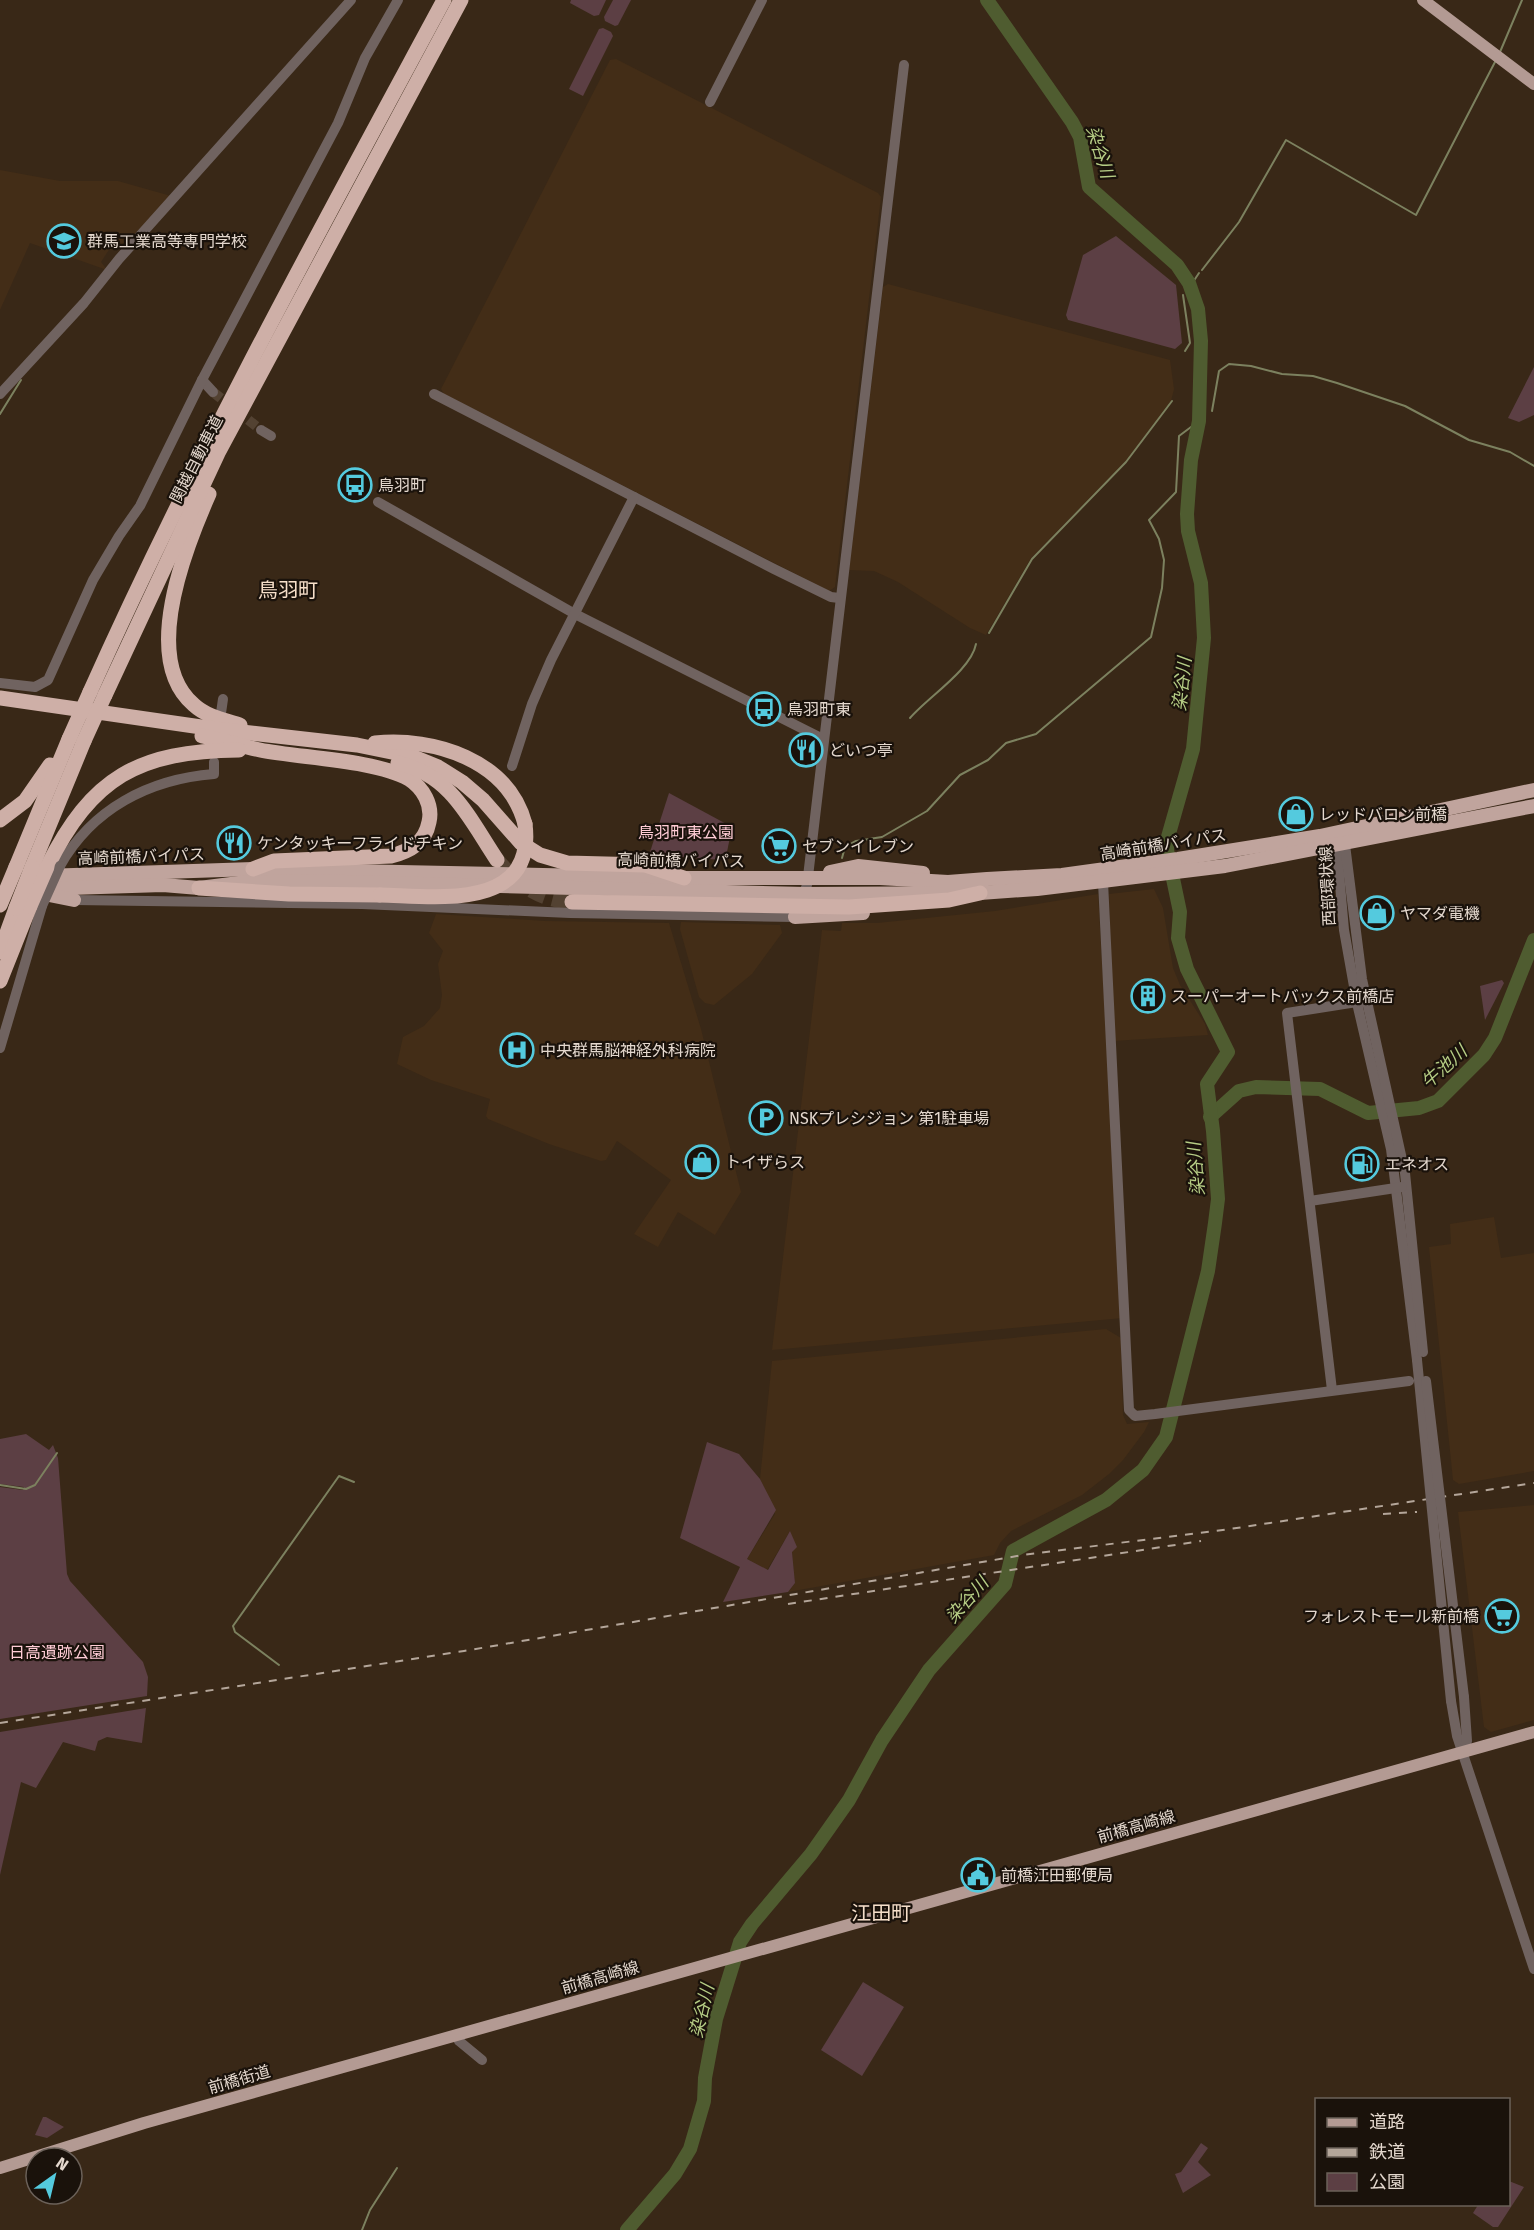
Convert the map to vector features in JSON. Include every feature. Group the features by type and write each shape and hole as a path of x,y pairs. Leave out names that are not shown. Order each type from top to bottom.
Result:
{"highway":[{"name":"関越自動車道","path":"0,904 39,867 72,740 139,583 270,323 444,0"},
{"name":"関越自動車道","path":"92,693 183,524 288,319 461,0"},
{"path":"269,733 212,716 194,706 175,681 168,643 177,585 189,541 288,319"},
{"path":"0,820 17,808 72,740 92,693"},
{"path":"0,698 215,729 269,733 357,745 411,756 452,775 483,800 521,843 540,855 567,863 645,865 684,878"},
{"path":"0,708 204,737 260,750 354,764 402,776 421,789 430,810 429,825 420,842 410,849 391,856 274,861 253,869"},
{"path":"199,888 289,894 461,897 493,889 507,879 519,864 525,845 525,824 520,809 507,789 492,774 470,759 421,744 395,741 357,745"},
{"path":"0,981 29,907 39,867 75,817 95,794 122,774 149,762 183,753 260,750"},
{"path":"354,764 398,763 417,769 437,780 457,797 496,860"},
{"name":"高崎前橋バイパス","path":"1342,840 1534,790"},
{"name":"高崎前橋バイパス","path":"0,879 253,869 684,878 823,877 948,882 1179,866 1534,806"},
{"name":"高崎前橋バイパス","path":"980,893 1102,882 1159,868"},
{"name":"高崎前橋バイパス","path":"5,892 74,886 163,885 199,888 239,883 307,881 800,906 1008,898 1037,889"},
{"path":"5,892 53,895 74,900"},
{"path":"572,902 800,906 949,900 980,893"},
{"path":"0,952 29,907"}],"main road":[{"path":"1423,0 1534,84"},
{"name":"前橋高崎線","path":"488,2026 722,1961 944,1895 1534,1732"},
{"name":"前橋街道","path":"0,2169 144,2123 488,2026"}],"street":[{"path":"0,394 69,320 119,259 351,0"},
{"path":"0,683 35,687 48,680 93,580 140,506 202,380 323,152 365,58 398,0"},
{"path":"710,102 762,0"},
{"path":"74,900 435,906 675,916 800,906 808,877 839,598 904,65"},
{"path":"202,380 213,392"},
{"path":"434,394 831,597 839,598"},
{"path":"261,430 272,436"},
{"path":"512,766 532,704 634,497"},
{"path":"378,502 575,614 823,739"},
{"path":"221,714 223,699"},
{"path":"39,867 115,805 157,786 214,774 214,762"},
{"name":"西部環状線","path":"1342,840 1361,1002 1391,1123 1402,1187"},
{"path":"1102,882 1129,1410 1136,1416 1409,1381"},
{"path":"0,1048 29,907"},
{"path":"1332,1390 1287,1013 1361,1002"},
{"path":"1310,1201 1402,1187 1451,1701 1457,1736 1534,1969"},
{"path":"1420,1360 1464,1697 1467,1741 1463,1751"},
{"path":"456,2035 459,2041 482,2060"}],"shaded area":[{"path":"616,59 878,193 881,197 835,587 829,591 444,394 441,389 610,60"},
{"name":"群馬工業高等専門学校","path":"0,170 60,181 118,181 171,196 130,240 120,245 114,242 101,262 107,270 30,243 0,310"},
{"path":"888,284 1170,360 1174,389 1171,401 1126,461 1031,558 986,635 970,628 898,582 874,571 849,570 883,287"},
{"path":"1154,889 1163,908 1173,968 1180,985 1205,1024 1208,1035 1113,1041 1109,894"},
{"path":"1098,894 1123,1318 772,1350 822,930 841,931 842,923 877,923 995,911"},
{"path":"436,914 545,921 669,923 701,1029 741,1192 715,1235 678,1212 658,1247 634,1234 671,1180 620,1143 617,1141 606,1160 601,1161 549,1144 488,1119 486,1116 490,1099 431,1080 397,1064 403,1037 424,1026 440,1008 442,995 438,964 443,951 429,933"},
{"path":"681,922 780,925 782,933 752,974 714,1005 705,1003 699,997 680,929"},
{"path":"1494,1217 1501,1258 1534,1253 1534,1471 1459,1484 1453,1480 1429,1247 1451,1244 1450,1224"},
{"path":"1106,1329 1121,1338 1123,1415 1127,1424 1149,1422 1123,1460 1109,1474 1082,1495 1011,1531 1000,1543 994,1555 788,1592 795,1583 790,1531 767,1570 747,1559 775,1514 760,1479 772,1361"},
{"name":"フォレストモール新前橋","path":"1534,1505 1534,1720 1491,1732 1484,1727 1458,1512"}],"green space":[{"path":"571,0 606,0 599,15 594,16 570,3"},
{"path":"613,0 631,0 618,25 615,26 605,21 604,17"},
{"path":"603,28 611,32 613,36 583,96 569,89 599,29"},
{"path":"1116,236 1176,285 1182,343 1175,349 1068,320 1066,315 1083,255"},
{"path":"1534,367 1534,415 1519,422 1508,418"},
{"name":"鳥羽町東公園","path":"669,793 732,827 726,857 722,860 653,855 650,852"},
{"path":"1502,980 1504,983 1485,1020 1480,986"},
{"name":"日高遺跡公園","path":"26,1434 49,1450 53,1445 58,1458 67,1574 70,1581 143,1662 148,1677 147,1696 0,1719 0,1487 23,1490 24,1487 0,1484 0,1439"},
{"path":"707,1442 739,1454 760,1479 776,1510 747,1559 768,1570 790,1531 797,1547 792,1552 795,1583 788,1592 723,1602 740,1567 680,1538"},
{"path":"146,1708 142,1743 107,1737 98,1741 95,1751 63,1742 36,1788 21,1782 0,1875 0,1732"},
{"path":"863,1982 904,2007 862,2076 821,2050"},
{"path":"43,2117 64,2127 47,2138 35,2135"},
{"path":"1201,2143 1208,2148 1198,2162 1211,2175 1183,2193 1175,2174 1181,2172"},
{"path":"1510,2181 1524,2187 1498,2227 1493,2227 1473,2213 1477,2206 1510,2206"}],"waterway":[{"name":"染谷川","path":"627,2230 675,2174 690,2149 704,2101 705,2078 716,2019 740,1942 752,1924 811,1854 849,1800 882,1740 929,1670 1005,1584 1013,1551 1106,1500 1143,1470 1166,1437 1208,1271 1218,1199 1207,1084 1228,1052 1187,969 1178,938 1180,912 1167,850 1168,837 1193,749 1204,638 1201,583 1188,531 1187,514 1191,460 1199,421 1201,341 1198,309 1189,283 1177,265 1089,187 1080,137 1072,122 987,0"},
{"path":"1500,52 1522,0"},
{"path":"1202,270 1239,222 1286,140 1416,215 1496,60"},
{"path":"1187,291 1199,273"},
{"path":"1183,295 1190,343 1185,351"},
{"path":"1212,411 1219,371 1229,364 1251,366 1282,374 1313,376 1405,406 1469,440 1510,452 1534,466"},
{"path":"0,414 21,380"},
{"path":"989,633 1032,559 1126,462 1172,401"},
{"path":"842,858 845,847 856,841 882,837 927,811 960,775 988,760 1006,743 1036,734 1151,637 1162,588 1164,560 1159,539 1149,520 1176,492 1179,436 1199,421"},
{"path":"910,718 958,673 966,664 976,644"},
{"name":"牛池川","path":"1210,1117 1239,1091 1256,1087 1320,1089 1368,1113 1419,1108 1438,1101 1484,1055 1495,1038 1534,940"},
{"path":"0,1485 26,1489 35,1485 57,1453"},
{"path":"279,1665 235,1632 233,1626 339,1476 354,1482"},
{"path":"362,2230 370,2210 397,2168"}],"tunnel":[{"path":"213,392 261,430"},
{"path":"497,860 513,877 530,890 549,898 572,902"}],"railway":[{"path":"0,1723 464,1651 1023,1555 1230,1529 1534,1483"},
{"path":"1383,1514 1417,1512"},
{"path":"788,1604 1201,1541"}],"place":[{"name":"群馬工業高等専門学校","path":"64,241"},
{"name":"鳥羽町","path":"355,485"},
{"name":"鳥羽町東","path":"764,709"},
{"name":"どいつ亭","path":"806,750"},
{"name":"レッドバロン前橋","path":"1296,814"},
{"name":"ケンタッキーフライドチキン","path":"234,843"},
{"name":"セブンイレブン","path":"779,846"},
{"name":"ヤマダ電機","path":"1377,913"},
{"name":"スーパーオートバックス前橋店","path":"1148,996"},
{"name":"中央群馬脳神経外科病院","path":"517,1050"},
{"name":"NSKプレシジョン 第1駐車場","path":"766,1118"},
{"name":"トイザらス","path":"702,1162"},
{"name":"エネオス","path":"1362,1164"},
{"name":"フォレストモール新前橋","path":"1502,1616"},
{"name":"前橋江田郵便局","path":"978,1875"}],"district":[{"name":"鳥羽町","path":"288,590"},
{"name":"江田町","path":"881,1913"}]}
